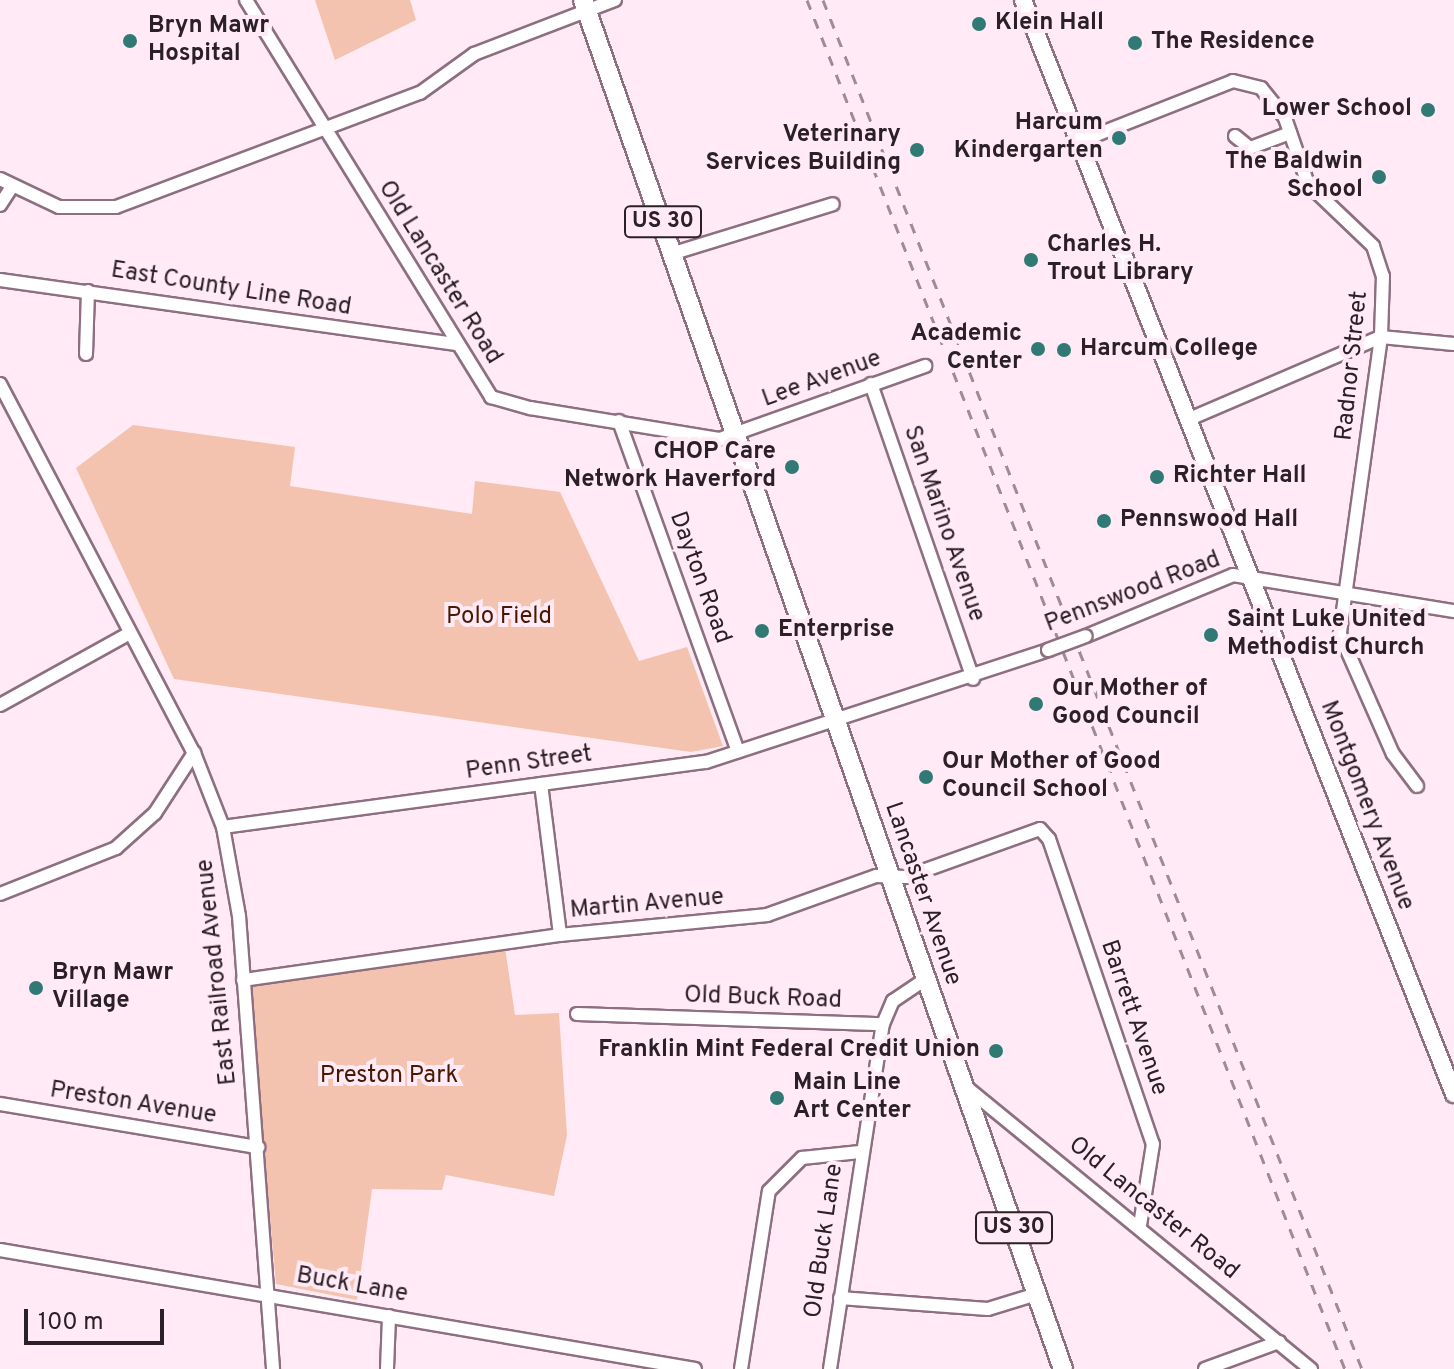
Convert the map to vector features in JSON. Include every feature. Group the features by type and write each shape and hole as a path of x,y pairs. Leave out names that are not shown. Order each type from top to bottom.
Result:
{"highway":[{"name":"US 30","path":"585,5 674,253 735,436"},
{"name":"Lancaster Avenue","path":"735,436 1063,1369"}],"main road":[{"name":"Montgomery Avenue","path":"1023,0 1454,1094"}],"street":[{"name":"Old Lancaster Road","path":"246,0 455,344 491,397 530,408 720,439 735,436"},
{"path":"0,179 11,188 59,207 116,207 437,85 474,54 585,5 615,0"},
{"name":"Radnor Street","path":"1081,141 1233,81 1261,88 1277,101 1308,184 1373,246 1383,276 1381,337 1348,594 1340,634 1393,754 1417,786"},
{"path":"1235,136 1250,148 1290,133"},
{"path":"0,205 11,188"},
{"path":"674,253 833,204"},
{"name":"East County Line Road","path":"0,280 455,344"},
{"path":"86,354 88,291"},
{"path":"1187,420 1381,337 1454,344"},
{"name":"Lee Avenue","path":"735,436 925,366"},
{"name":"East Railroad Avenue","path":"0,384 128,634 194,753 223,827 243,980 273,1369"},
{"name":"San Marino Avenue","path":"871,384 973,679"},
{"name":"Dayton Road","path":"619,421 738,751"},
{"name":"Pennswood Road","path":"836,719 973,679 1233,575 1454,611"},
{"path":"0,705 128,634"},
{"name":"Penn Street","path":"223,827 706,762 836,719"},
{"path":"0,894 116,848 155,813 194,753"},
{"path":"541,784 560,935"},
{"name":"Martin Avenue","path":"243,980 560,935 767,915 890,875 906,877 1042,830"},
{"name":"Barrett Avenue","path":"1042,830 1153,1144 1140,1225"},
{"path":"883,1024 893,1001 926,979"},
{"name":"Old Buck Road","path":"577,1014 883,1024"},
{"name":"Old Buck Lane","path":"830,1369 860,1152 883,1024"},
{"name":"Old Lancaster Road","path":"965,1087 1140,1225 1311,1369"},
{"name":"Preston Avenue","path":"0,1104 258,1147"},
{"path":"741,1369 769,1191 802,1158 860,1152"},
{"name":"Buck Lane","path":"0,1250 695,1369"},
{"path":"840,1298 988,1309 1037,1294"},
{"path":"387,1369 389,1316"},
{"path":"1205,1369 1279,1342"}],"green space":[{"path":"315,0 410,0 416,20 335,60"},
{"name":"Polo Field","path":"133,425 295,447 290,486 472,514 475,481 560,492 639,661 687,647 723,746 691,752 174,679 76,468"},
{"name":"Preston Park","path":"505,948 515,1015 559,1013 567,1135 554,1196 446,1175 442,1190 372,1189 357,1300 276,1284 249,983"}],"railway":[{"path":"807,0 1345,1369"},
{"path":"823,0 1362,1369"}],"place":[{"name":"Klein Hall","path":"979,24"},
{"name":"Bryn Mawr Hospital","path":"130,41"},
{"name":"The Residence","path":"1135,43"},
{"name":"Lower School","path":"1428,110"},
{"name":"Harcum Kindergarten","path":"1119,138"},
{"name":"Veterinary Services Building","path":"917,150"},
{"name":"The Baldwin School","path":"1379,177"},
{"name":"Charles H. Trout Library","path":"1031,260"},
{"name":"Academic Center","path":"1038,349"},
{"name":"Harcum College","path":"1064,350"},
{"name":"CHOP Care Network Haverford","path":"792,467"},
{"name":"Richter Hall","path":"1157,477"},
{"name":"Pennswood Hall","path":"1104,521"},
{"name":"Enterprise","path":"762,631"},
{"name":"Saint Luke United Methodist Church","path":"1211,635"},
{"name":"Our Mother of Good Council","path":"1036,704"},
{"name":"Our Mother of Good Council School","path":"926,777"},
{"name":"Bryn Mawr Village","path":"36,988"},
{"name":"Franklin Mint Federal Credit Union","path":"996,1051"},
{"name":"Main Line Art Center","path":"777,1098"}]}
